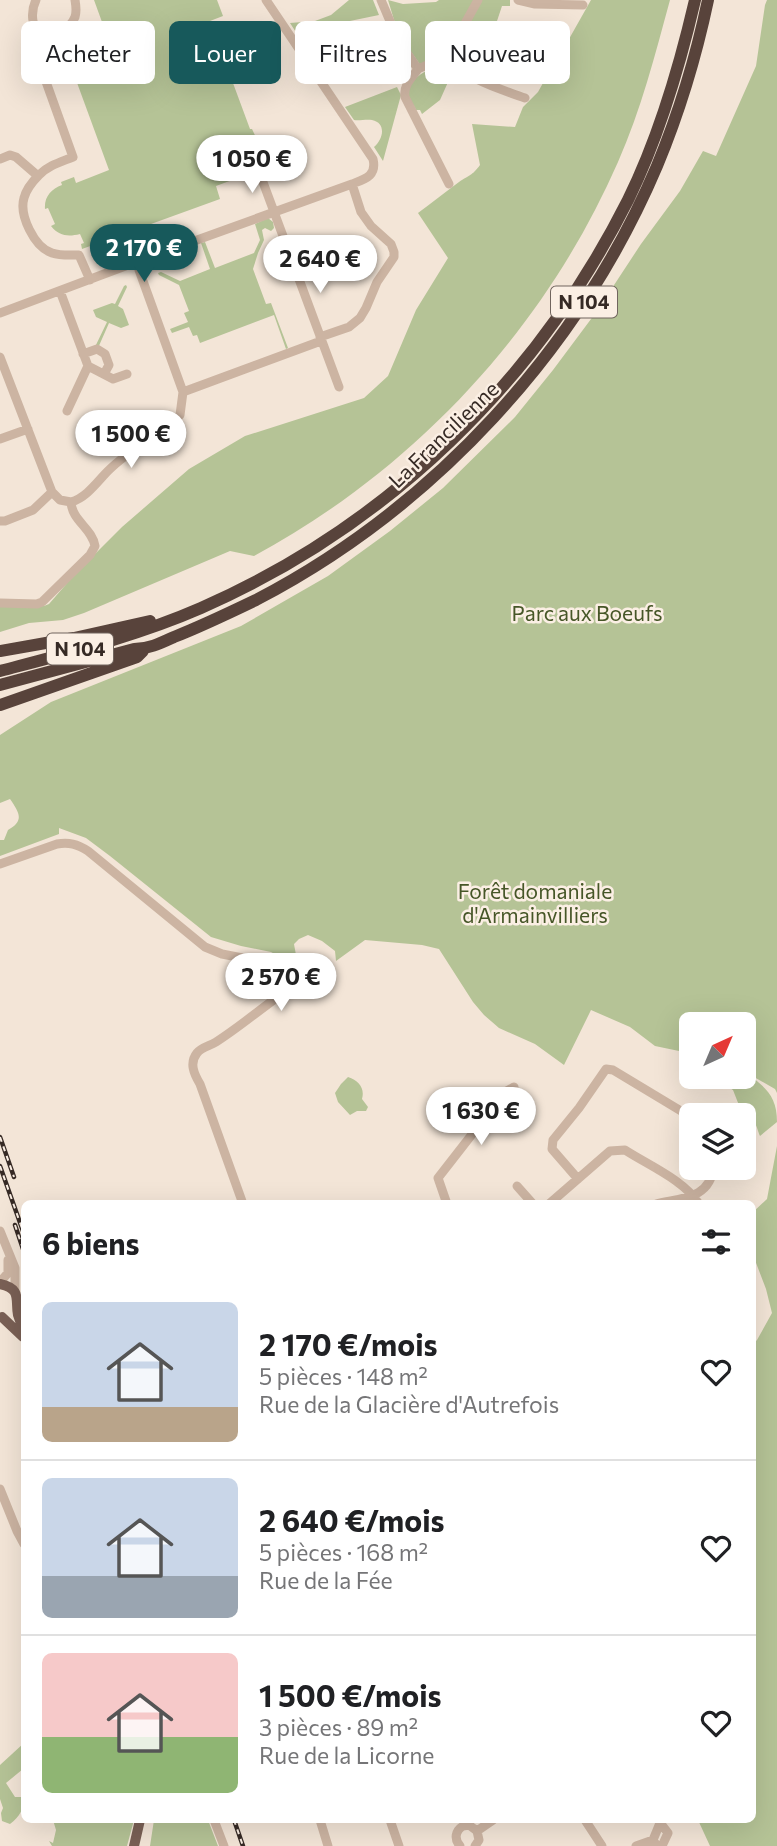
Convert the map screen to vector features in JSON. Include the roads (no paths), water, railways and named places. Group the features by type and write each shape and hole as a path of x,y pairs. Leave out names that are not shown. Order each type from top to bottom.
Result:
{"highway":[{"name":"La Francilienne","path":"0,671 160,624 239,590 339,533 368,512 419,471 474,419 542,340 565,308 629,198 668,101 695,0"},
{"name":"La Francilienne","path":"0,685 134,649 145,649 191,631 282,586 359,538 429,480 484,427 552,348 610,260 640,204 680,105 708,0"},
{"path":"0,651 74,638 147,620 160,624"},
{"path":"0,705 137,657 145,649"}],"main road":[{"path":"0,1283 10,1287 15,1293 21,1321"},
{"path":"1,1317 10,1315 17,1306"},
{"path":"1,1317 21,1335"},
{"path":"134,1846 139,1823"}],"street":[{"path":"34,21 35,0"},
{"path":"72,21 76,14 75,0"},
{"path":"0,313 275,213 372,174 375,166 373,159 266,0"},
{"path":"381,0 390,21"},
{"path":"466,21 478,0"},
{"path":"518,0 535,4 583,5"},
{"path":"411,59 418,69"},
{"path":"425,66 418,69 406,85 405,97 449,184"},
{"path":"47,84 73,157 50,166 38,176 24,197 23,210 33,237 41,247 50,253 64,256 79,255 90,280"},
{"path":"488,84 525,98"},
{"path":"0,159 10,155 38,176"},
{"path":"257,166 339,387"},
{"path":"183,392 349,327 360,318 377,282 394,257 394,252 391,244 371,226 361,212 352,184"},
{"path":"0,359 51,492 60,500 71,502 88,492 121,458 180,415 183,392 137,264"},
{"path":"60,291 88,366 113,379 127,374"},
{"path":"83,354 96,349 105,354 109,365 104,374"},
{"path":"67,411 88,366"},
{"path":"0,439 28,429"},
{"path":"0,521 33,510 51,492"},
{"path":"0,603 42,602 94,550 94,542 74,516 71,502"},
{"path":"0,864 57,844 67,842 78,845 205,947 222,954 268,963 280,972 283,989 279,996 215,1043 202,1049 193,1061 192,1070 200,1084 242,1200"},
{"path":"578,1179 551,1145 606,1069 613,1070 679,1110"},
{"path":"446,1200 438,1178 505,1092 514,1087"},
{"path":"554,1200 610,1150 625,1150 681,1185 697,1200"},
{"path":"673,1200 694,1195 708,1185 710,1180"},
{"path":"517,1186 529,1200"},
{"path":"0,1231 16,1273 15,1293"},
{"path":"0,1283 8,1273 7,1251"},
{"path":"0,1489 21,1538"},
{"path":"215,1823 224,1846"},
{"path":"321,1823 328,1846"},
{"path":"391,1823 399,1846"},
{"path":"457,1845 456,1835 462,1823 477,1830 479,1840 475,1846"},
{"path":"477,1830 488,1823"},
{"path":"586,1823 602,1846"},
{"path":"636,1846 657,1844 659,1823"}],"railway":[{"path":"0,1137 14,1177"},
{"path":"0,1166 21,1226"},
{"path":"15,1225 21,1243"},
{"path":"235,1823 243,1846"}],"park label":[{"name":"Parc aux Boeufs","path":"587,614"},
{"name":"Forêt domaniale d'Armainvilliers","path":"535,904"}]}
